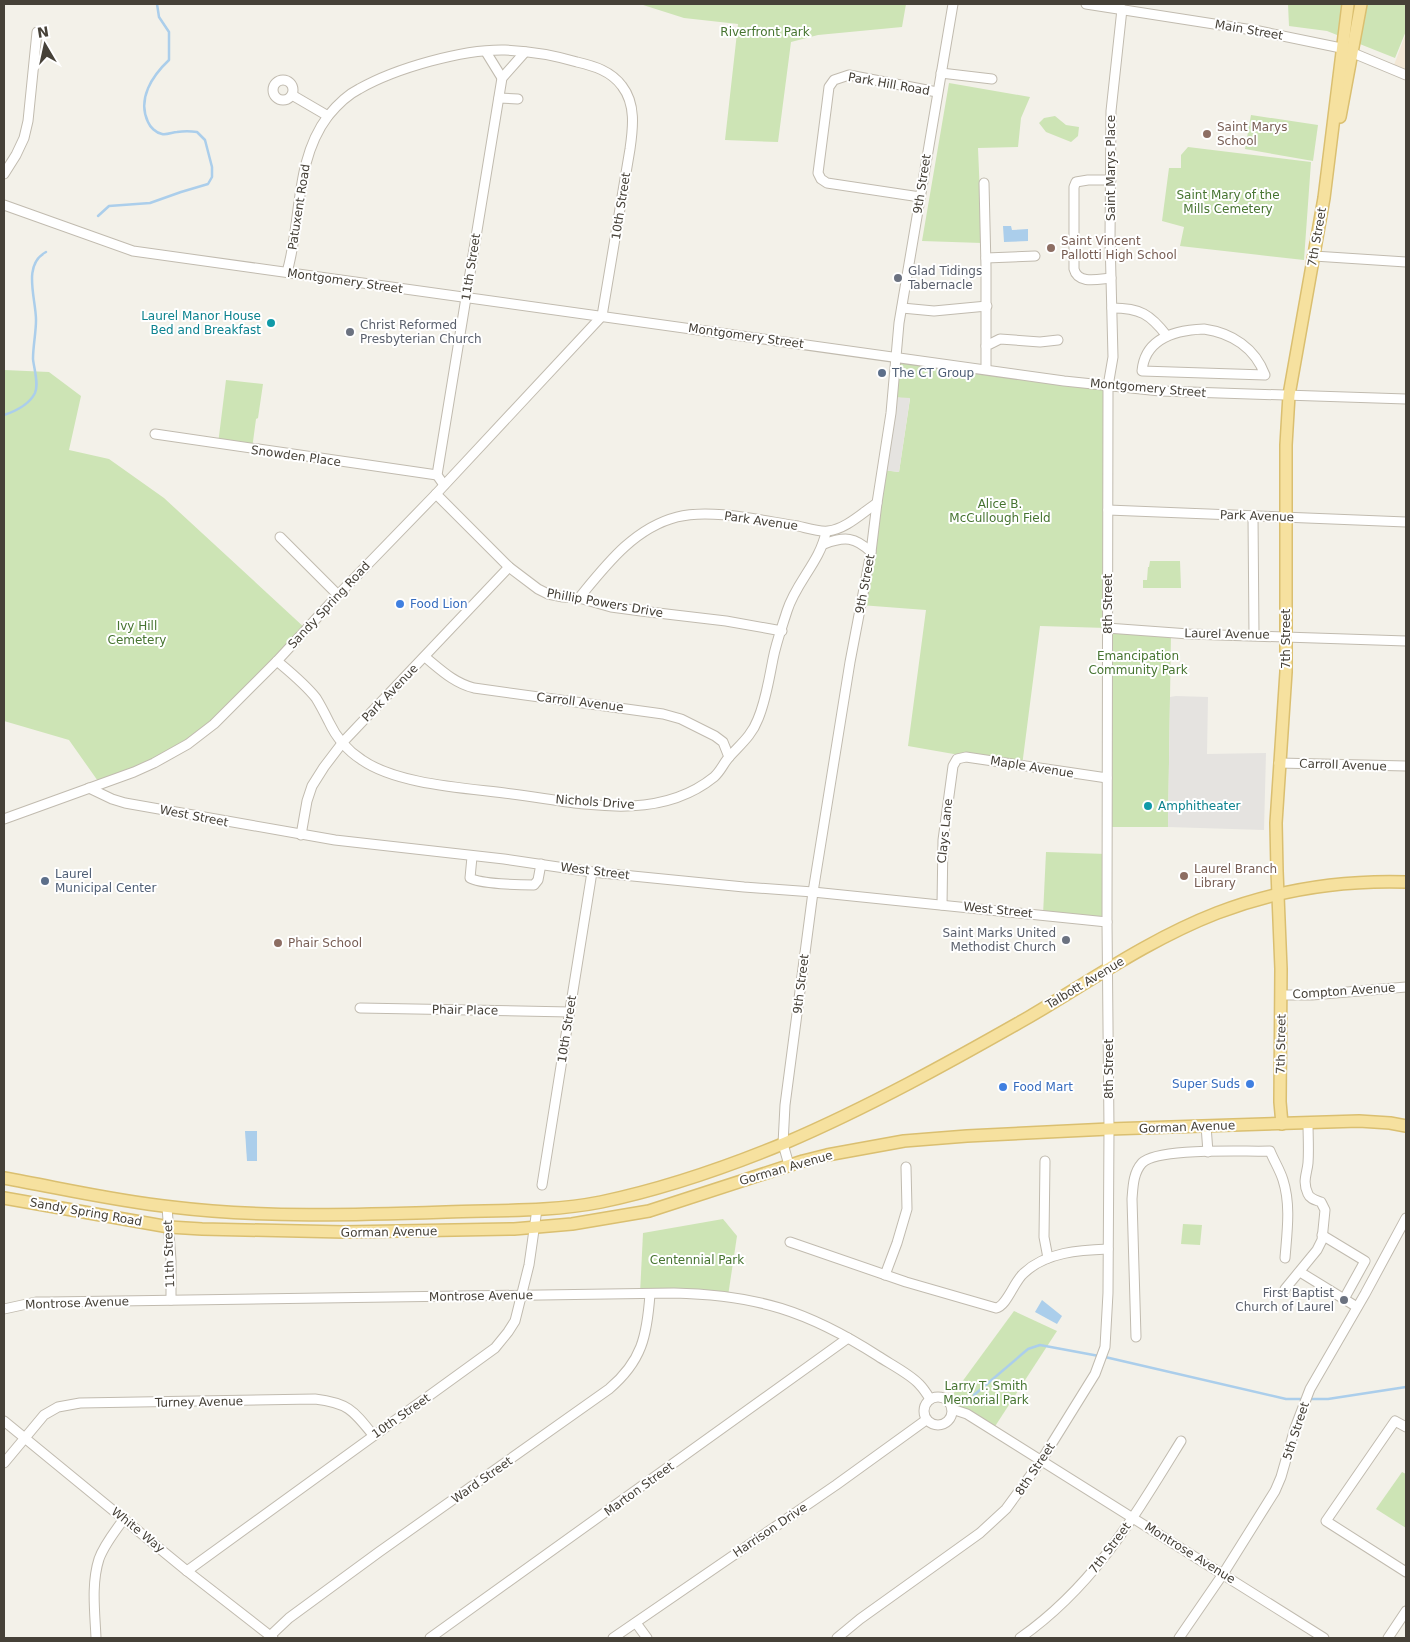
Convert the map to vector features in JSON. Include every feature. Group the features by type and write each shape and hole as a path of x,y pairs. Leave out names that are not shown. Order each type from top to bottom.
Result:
{"main road":[{"name":"7th Street","path":"1282,1124 1280,1102 1282,995 1276,823 1279,763 1285,713 1286,445 1289,395 1330,158 1342,110 1347,50 1348,4"},
{"name":"7th Street","path":"1347,50 1361,4"},
{"name":"Talbott Avenue","path":"783,1144 906,1085 1146,947 1216,913 1278,895 1336,884 1406,882"},
{"name":"Gorman Avenue","path":"169,1226 276,1232 446,1231 534,1228 581,1223 648,1211 789,1165 827,1155 904,1141 1109,1129 1367,1121 1406,1126"},
{"name":"Gorman Avenue","path":"167,1207 263,1214 406,1213 537,1209 598,1202 643,1192 783,1144"},
{"name":"Sandy Spring Road","path":"4,1178 81,1194 167,1207"},
{"name":"Sandy Spring Road","path":"4,1198 169,1226"}],"street":[{"name":"9th Street","path":"789,1165 783,1144 786,1097 813,892 871,552 891,413 902,308 952,4"},
{"name":"Main Street","path":"1086,4 1259,31 1347,50 1406,75"},
{"name":"Saint Marys Place","path":"1108,386 1113,357 1111,110 1122,9"},
{"path":"4,174 16,156 24,138 28,121 37,32"},
{"name":"Patuxent Road","path":"287,272 294,243 307,160 315,138 328,116 343,100 359,89 397,72 451,57 505,50 570,60 601,69 616,79 628,96"},
{"path":"486,52 502,78 525,52"},
{"path":"941,72 992,79"},
{"name":"Park Hill Road","path":"920,197 827,183 821,179 818,172 827,103 830,87 834,80 849,75 937,92"},
{"name":"11th Street","path":"437,475 502,78"},
{"path":"292,95 328,116"},
{"name":"10th Street","path":"602,316 632,131 632,107 628,96"},
{"path":"499,98 518,99"},
{"path":"1111,180 1076,182 1074,187 1074,269 1077,276 1082,279 1111,278"},
{"path":"984,183 986,369"},
{"name":"Montgomery Street","path":"4,205 133,251 467,298 1108,386 1160,391 1406,399"},
{"path":"986,258 1035,256"},
{"path":"1314,256 1406,262"},
{"path":"902,308 934,311 986,306"},
{"path":"1112,308 1127,308 1142,312 1157,324 1167,336"},
{"name":"Sandy Spring Road","path":"4,819 141,769 188,744 214,724 277,661 436,494 602,316"},
{"path":"1179,331 1218,331 1242,344 1254,355 1262,366 1265,375 1142,371 1142,363 1149,349 1167,336 1179,331"},
{"path":"986,346 1000,339 1040,342 1058,340"},
{"name":"8th Street","path":"837,1638 860,1619 980,1533 1006,1509 1041,1461 1095,1374 1102,1360 1105,1347 1108,1320 1109,1129 1107,922 1108,386"},
{"name":"Snowden Place","path":"155,434 437,475"},
{"path":"437,475 444,485"},
{"name":"Phillip Powers Drive","path":"436,494 509,567 538,589 548,594 579,598 626,609 726,621 782,631"},
{"path":"826,532 844,525 877,503"},
{"name":"Park Avenue","path":"1108,510 1406,522"},
{"name":"Park Avenue","path":"579,598 615,556 632,540 676,517 708,514 768,521 826,532"},
{"path":"1253,516 1254,635"},
{"name":"Nichols Drive","path":"277,661 313,694 335,734 362,760 385,772 409,779 478,790 611,806 632,806 671,800 685,794 716,775 729,757 742,745 757,722 763,706 773,657 792,596 824,544 826,532"},
{"path":"280,537 338,595"},
{"path":"824,544 834,540 850,539 857,541 871,552"},
{"name":"Park Avenue","path":"301,835 307,801 312,786 343,742 509,567"},
{"name":"Laurel Avenue","path":"1107,628 1189,634 1406,641"},
{"name":"Carroll Avenue","path":"425,657 453,680 474,688 646,710 681,719 723,742 729,757"},
{"name":"Maple Avenue","path":"957,759 966,757 1107,778"},
{"name":"Clays Lane","path":"942,904 944,827 953,766 957,759"},
{"name":"Carroll Avenue","path":"1279,763 1406,766"},
{"name":"West Street","path":"89,788 125,803 301,835 541,864 592,872 942,904 1107,922"},
{"path":"472,857 470,878 494,882 534,885 538,880 541,864"},
{"name":"10th Street","path":"542,1185 592,872"},
{"name":"Compton Avenue","path":"1282,995 1312,995 1406,987"},
{"name":"Phair Place","path":"360,1008 570,1012"},
{"path":"1285,1289 1318,1250 1322,1240 1325,1210 1321,1202 1308,1196 1305,1183 1305,1173 1308,1166 1308,1123"},
{"path":"1206,1126 1208,1152"},
{"path":"1136,1336 1133,1181 1141,1164 1149,1158 1193,1151 1270,1151 1282,1177 1286,1196 1288,1214 1285,1258"},
{"path":"1044,1160 1044,1237 1048,1258"},
{"path":"885,1275 907,1209 906,1167"},
{"name":"11th Street","path":"167,1207 171,1260 171,1300"},
{"name":"10th Street","path":"187,1571 495,1348 512,1327 522,1296 529,1265 537,1209"},
{"name":"5th Street","path":"1179,1638 1223,1574 1278,1485 1302,1409 1310,1390 1406,1218"},
{"path":"1322,1235 1365,1261 1344,1299"},
{"path":"790,1242 885,1275 984,1306 996,1308 1004,1304 1016,1282 1024,1272 1034,1265 1048,1258 1083,1250 1108,1248"},
{"path":"1300,1272 1358,1307"},
{"name":"Montrose Avenue","path":"4,1309 42,1302 650,1294 716,1295 756,1300 809,1317 848,1338 918,1382 930,1399"},
{"name":"Ward Street","path":"272,1637 289,1618 609,1389 630,1368 642,1346 648,1322 650,1294"},
{"name":"Marton Street","path":"430,1638 848,1338"},
{"path":"935,1397 944,1398 952,1409 950,1418 944,1424 934,1425 926,1420 924,1406 930,1399 935,1397"},
{"name":"Turney Avenue","path":"4,1463 44,1415 51,1410 65,1405 314,1399 336,1402 349,1408 373,1435"},
{"name":"Montrose Avenue","path":"952,1409 967,1414 1134,1517 1324,1638"},
{"name":"Harrison Drive","path":"613,1638 836,1485 926,1420"},
{"path":"1403,1425 1395,1421 1326,1521 1406,1572"},
{"name":"White Way","path":"4,1422 187,1571 272,1637"},
{"name":"7th Street","path":"1020,1638 1058,1608 1096,1569 1134,1517 1181,1441"},
{"path":"96,1638 95,1593 97,1569 104,1549 124,1518"},
{"path":"1388,1638 1406,1610"},
{"path":"636,1623 647,1638"}],"shaded area":[{"path":"1406,33 1406,69 1394,65"},
{"path":"892,397 910,398 899,472 883,470"},
{"path":"1170,697 1208,697 1207,754 1266,753 1264,830 1168,827"}],"green space":[{"name":"Riverfront Park","path":"640,4 906,4 902,27 818,35 791,42 778,142 725,140 738,24 684,18"},
{"path":"1288,4 1406,4 1406,31 1395,58 1327,31 1289,26"},
{"path":"949,83 1030,97 1021,118 1018,147 978,148 982,243 922,241"},
{"path":"1251,115 1318,125 1313,161 1245,149"},
{"path":"1055,116 1066,125 1079,127 1078,136 1071,142 1046,132 1039,123 1044,118"},
{"name":"Saint Mary of the Mills Cemetery","path":"1188,147 1311,162 1304,260 1180,246 1184,227 1162,221 1169,168 1181,168 1181,155"},
{"name":"Alice B. McCullough Field","path":"896,356 1108,386 1107,628 1040,626 1022,766 908,746 926,610 860,605 883,470 899,472 910,399 892,397"},
{"name":"Ivy Hill Cemetery","path":"4,370 49,372 81,396 69,450 109,459 164,498 306,629 214,724 165,757 100,784 69,740 4,721"},
{"path":"226,380 263,384 252,449 218,444"},
{"path":"1150,561 1180,561 1181,588 1143,588 1143,580 1147,580"},
{"name":"Emancipation Community Park","path":"1107,628 1171,633 1168,827 1107,827"},
{"path":"1046,852 1107,854 1107,922 1043,915"},
{"name":"Centennial Park","path":"723,1219 737,1236 728,1296 640,1294 643,1233"},
{"path":"1183,1224 1202,1225 1200,1245 1181,1244"},
{"name":"Larry T. Smith Memorial Park","path":"1014,1311 1057,1331 992,1431 952,1409 948,1401"},
{"path":"1402,1472 1406,1474 1406,1528 1376,1509"}],"water":[{"path":"1003,226 1011,226 1012,230 1028,229 1028,241 1004,242"},
{"path":"245,1131 257,1131 257,1161 247,1161"},
{"path":"1042,1300 1062,1316 1057,1324 1035,1312"}],"waterway":[{"path":"98,216 109,206 150,203 208,184 212,177 212,167 205,140 197,132 160,133 150,126 145,113 145,96 148,88 157,73 169,60 169,32 159,17 157,4"},
{"path":"4,415 26,404 35,393 36,381 33,359 36,320 32,273 34,265 46,252"},
{"path":"974,1395 1028,1349 1040,1345 1099,1356"},
{"path":"1105,1357 1286,1399 1304,1399"},
{"path":"1310,1399 1328,1399 1406,1387"}],"place":[{"name":"Saint Marys School","path":"1207,134"},
{"name":"Saint Vincent Pallotti High School","path":"1051,248"},
{"name":"Glad Tidings Tabernacle","path":"898,278"},
{"name":"Laurel Manor House Bed and Breakfast","path":"271,323"},
{"name":"Christ Reformed Presbyterian Church","path":"350,332"},
{"name":"The CT Group","path":"882,373"},
{"name":"Food Lion","path":"400,604"},
{"name":"Amphitheater","path":"1148,806"},
{"name":"Laurel Branch Library","path":"1184,876"},
{"name":"Laurel Municipal Center","path":"45,881"},
{"name":"Saint Marks United Methodist Church","path":"1066,940"},
{"name":"Phair School","path":"278,943"},
{"name":"Super Suds","path":"1250,1084"},
{"name":"Food Mart","path":"1003,1087"},
{"name":"First Baptist Church of Laurel","path":"1344,1300"}]}
